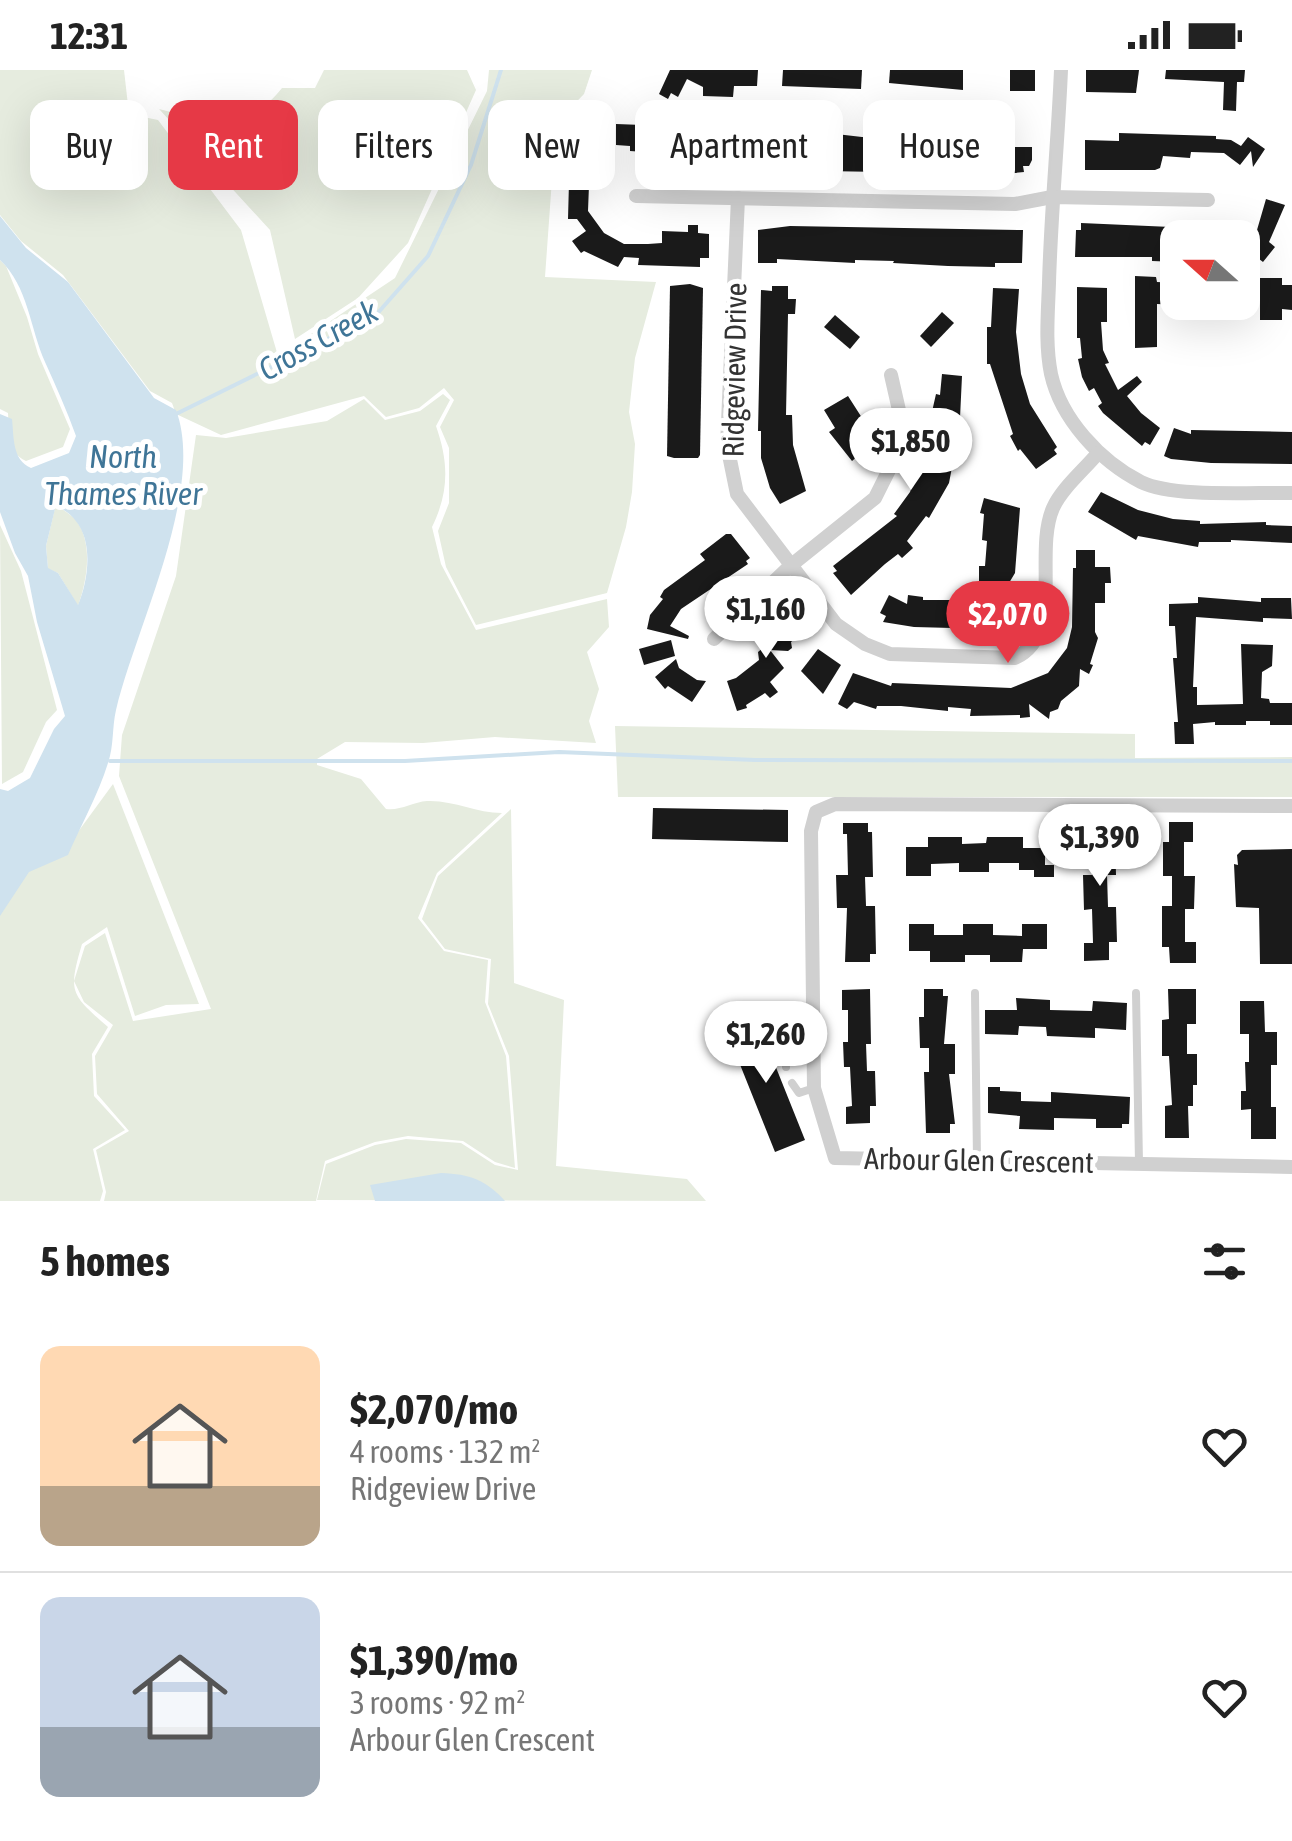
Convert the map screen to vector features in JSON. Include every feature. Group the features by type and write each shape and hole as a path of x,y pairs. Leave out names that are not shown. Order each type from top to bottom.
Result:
{"street":[{"path":"1060,70 1047,344 1062,404 1098,453 1144,483 1191,491 1292,493"},
{"path":"636,196 1015,204 1052,196 1208,200"},
{"name":"Ridgeview Drive","path":"738,198 727,445 737,494 836,624 865,644 890,654 1016,658 1029,652 1041,631 1045,534 1054,505 1098,453"},
{"path":"714,639 790,567 875,498 892,464 902,419 891,375"},
{"name":"Arbour Glen Crescent","path":"1292,806 836,804 816,812 811,831 814,1088 835,1158 1292,1167"}],"lane":[{"path":"975,993 977,1160"},
{"path":"1136,993 1140,1164"},
{"path":"786,1067 785,1055 790,1049 814,1046"},
{"path":"792,1082 799,1093 814,1088"}],"shaded area":[{"path":"0,70 124,70 127,100 30,100 30,190 148,190 148,118 158,120 168,133 168,190 211,190 241,230 278,356 395,278 438,190 468,190 468,130 487,91 489,70 592,70 578,100 488,100 488,190 551,190 545,277 656,282 635,358 629,412 635,444 632,492 607,593 476,625 446,567 438,531 449,503 449,448 440,427 454,400 444,388 419,408 386,417 364,396 221,435 176,414 172,403 150,391 63,275 21,241 0,215"},
{"path":"324,70 467,70 476,90 468,108 468,100 318,100 318,190 432,190 408,243 358,298 295,339 270,230 233,190 298,190 298,100 271,100 282,88 315,88"},
{"path":"0,260 6,266 70,429 63,447 26,461 12,447 8,413 0,409"},
{"path":"443,394 450,400 436,426 445,477 442,502 432,527 441,564 476,630 607,599 609,627 587,652 599,689 589,721 596,743 495,737 423,743 345,742 317,759 317,765 361,779 386,809 437,801 502,813 437,873 418,918 444,951 488,960 485,1002 506,1056 515,1168 495,1162 463,1141 408,1136 375,1142 325,1161 316,1201 104,1201 106,1192 96,1150 129,1131 97,1094 95,1056 113,1025 84,1002 74,981 85,946 105,933 133,1021 211,1009 119,776 122,735 176,576 196,435 226,438 327,421 364,399 385,420 420,411"},
{"path":"56,504 75,519 85,539 86,574 78,606 58,573 48,569 46,546"},
{"path":"0,525 21,571 57,710 46,722 23,772 2,784"},
{"path":"615,726 1135,734 1135,758 1292,757 1292,797 618,797"},
{"path":"113,784 199,1004 166,1005 135,1016 107,927 82,944 75,991 108,1027 92,1054 94,1096 125,1130 93,1149 103,1191 100,1201 0,1201 0,905 25,866 64,851"},
{"path":"511,809 514,983 564,1000 556,1166 687,1179 706,1201 317,1200 326,1164 375,1145 406,1139 461,1143 495,1165 518,1170 509,1056 488,1004 491,959 445,949 422,919 438,876"}],"water":[{"name":"North Thames River","path":"0,216 26,248 68,282 154,398 176,410 183,443 175,519 125,677 104,775 68,855 29,872 0,916 0,789 8,791 30,778 54,729 65,716 37,622 28,576 0,512 0,414 12,419 17,454 31,468 69,453 76,436 40,349 23,295 0,260","holes":["56,505 73,518 85,539 86,573 78,605 58,573 48,568 46,546"]},
{"path":"441,1173 477,1180 505,1201 375,1201 370,1185"}],"building":[{"path":"670,70 758,70 757,86 734,86 733,97 703,96 703,87 687,79 678,97 671,93 668,99 659,94"},
{"path":"783,70 862,70 861,89 782,86"},
{"path":"890,70 963,70 963,90 889,83"},
{"path":"1010,70 1035,70 1035,91 1010,91"},
{"path":"1086,70 1139,70 1136,93 1086,92"},
{"path":"1166,70 1245,70 1244,82 1237,82 1236,111 1223,110 1224,82 1165,79"},
{"path":"616,124 635,125 635,151 630,151 630,146 616,145"},
{"path":"1119,133 1216,136 1241,146 1248,137 1265,149 1253,167 1251,151 1240,165 1224,153 1191,152 1190,158 1163,156 1160,168 1155,170 1085,170 1085,140 1119,141"},
{"path":"843,135 863,137 863,172 843,171"},
{"path":"1015,147 1032,147 1032,160 1029,166 1023,166 1024,172 1015,173"},
{"path":"569,190 589,190 588,211 604,233 624,244 662,243 662,231 688,232 688,225 698,225 698,233 709,234 709,258 700,258 700,267 638,265 639,258 624,257 618,267 581,253 572,241 586,231 577,219 568,219"},
{"path":"1266,199 1285,205 1269,242 1275,247 1263,262 1260,260 1260,220"},
{"path":"1081,223 1160,227 1160,261 1152,261 1152,257 1075,257 1076,230 1081,230"},
{"path":"790,226 1023,230 1022,263 995,263 995,267 777,259 777,263 758,263 758,230"},
{"path":"1135,276 1156,277 1160,282 1157,347 1135,348"},
{"path":"1260,278 1282,278 1282,285 1292,285 1292,310 1282,309 1282,320 1260,320"},
{"path":"690,284 703,288 700,455 674,458 667,456 670,286"},
{"path":"772,286 788,286 788,299 796,299 795,314 788,314 786,415 792,415 793,445 806,491 780,504 770,488 758,431 761,290 772,291"},
{"path":"1077,287 1107,288 1107,322 1101,322 1103,350 1109,363 1105,364 1118,390 1137,376 1142,382 1127,396 1160,428 1150,445 1145,442 1142,446 1103,413 1094,388 1089,391 1082,377"},
{"path":"993,288 1019,289 1016,332 1021,374 1030,404 1057,447 1057,454 1036,469 1010,436 1013,434 987,364"},
{"path":"942,312 954,323 931,347 920,336"},
{"path":"835,315 860,337 850,349 824,327"},
{"path":"942,374 962,376 960,418 948,460 953,462 949,483 929,518 926,516 907,541 913,548 902,558 898,554 851,595 833,573 837,571 833,566 897,516 894,514 910,492 920,465"},
{"path":"848,396 864,421 860,424 871,445 852,461 829,432 835,428 824,410"},
{"path":"1174,428 1191,434 1191,430 1292,432 1292,464 1171,459 1164,456"},
{"path":"1101,492 1138,510 1200,524 1266,522 1292,526 1292,543 1231,540 1199,542 1198,547 1138,536 1136,540 1088,512"},
{"path":"984,498 1020,508 1015,573 1009,583 979,582 979,566 985,566 987,541 982,540 984,514 980,513"},
{"path":"731,534 750,558 748,564 681,609 670,626 689,636 688,639 647,629 664,590 705,560 700,554"},
{"path":"1076,550 1095,550 1095,567 1110,567 1111,583 1105,583 1105,603 1095,603 1098,638 1089,674 1080,669 1079,686 1061,701 1058,709 1050,712 1049,719 1029,704 1030,717 1020,718 970,716 971,709 948,707 948,711 901,706 876,709 854,702 847,709 838,704 853,673 891,686 892,683 1011,688 1048,673 1067,648 1072,627"},
{"path":"889,595 907,604 908,595 999,607 1000,597 1014,598 1012,618 1008,618 1007,628 991,629 883,622 886,616 880,613"},
{"path":"1198,597 1261,602 1261,598 1291,598 1292,619 1263,618 1263,622 1196,617 1193,687 1197,687 1197,705 1243,704 1241,644 1273,645 1272,666 1262,672 1261,698 1269,699 1270,703 1292,703 1292,725 1270,725 1270,721 1246,721 1246,725 1193,724 1194,744 1175,744 1174,722 1178,722 1173,658 1177,658 1175,626 1169,626 1169,604 1198,603"},
{"path":"781,607 788,609 806,630 791,642 788,651 770,650 784,668 770,682 778,692 770,698 765,693 737,711 727,681 759,660 758,652 769,643 761,632 777,620 772,614"},
{"path":"671,640 675,656 644,665 639,649"},
{"path":"818,649 841,665 823,694 801,671"},
{"path":"676,659 679,668 697,680 706,681 692,702 668,686 665,689 655,677"},
{"path":"653,808 788,810 788,842 652,839"},
{"path":"1108,819 1109,839 1115,839 1116,875 1107,875 1108,907 1116,907 1117,942 1109,942 1109,960 1084,961 1084,943 1093,943 1092,909 1084,910 1083,875 1092,875 1092,841 1082,841 1082,820"},
{"path":"1169,822 1193,822 1193,842 1184,842 1184,876 1195,876 1194,909 1185,909 1185,942 1196,942 1196,963 1170,963 1169,947 1162,947 1162,906 1172,906 1172,876 1163,876 1163,842 1169,842"},
{"path":"843,823 868,823 868,832 872,832 873,877 865,877 866,906 875,906 876,954 870,954 870,962 845,962 847,908 837,908 836,875 848,875"},
{"path":"928,837 962,837 962,844 986,843 987,837 1023,837 1023,848 1045,848 1045,865 1054,865 1054,877 1034,877 1034,870 1019,870 1019,863 989,863 989,872 959,872 959,863 931,864 931,876 906,876 906,847 928,847"},
{"path":"1292,849 1292,964 1260,964 1259,908 1236,907 1234,864 1238,865 1237,855 1242,850"},
{"path":"909,924 934,924 934,935 963,935 963,924 993,924 993,935 1022,936 1022,924 1047,924 1047,949 1023,949 1022,962 990,962 990,955 965,955 965,962 930,962 930,951 909,951"},
{"path":"870,989 871,1044 866,1044 867,1071 875,1071 876,1106 870,1106 870,1123 846,1124 846,1107 852,1106 850,1067 844,1067 848,1010 842,1010 842,990"},
{"path":"924,989 943,989 943,996 948,996 944,1044 955,1044 955,1074 949,1074 955,1124 950,1124 950,1133 926,1133 924,1072 929,1072 929,1048 920,1048 919,1017 924,1017"},
{"path":"1168,989 1196,989 1196,1024 1187,1024 1187,1054 1197,1054 1197,1085 1193,1085 1193,1106 1188,1106 1189,1138 1165,1138 1165,1106 1172,1105 1169,1056 1162,1056 1162,1020 1169,1019"},
{"path":"1016,998 1050,1000 1050,1010 1092,1011 1093,1001 1127,1003 1126,1030 1095,1028 1095,1038 1047,1036 1046,1027 1019,1026 1018,1035 985,1034 985,1010 1017,1010"},
{"path":"1240,1001 1264,1001 1265,1032 1277,1032 1277,1065 1271,1065 1276,1139 1251,1139 1251,1109 1241,1110 1249,1034 1240,1034"},
{"path":"757,1020 805,1140 775,1152 727,1032"},
{"path":"988,1087 1021,1092 1021,1101 1051,1102 1051,1092 1130,1097 1129,1124 1122,1124 1122,1128 1096,1128 1096,1119 1054,1118 1054,1130 1019,1129 1020,1116 988,1113"}],"waterway":[{"name":"Cross Creek","path":"176,414 376,315 428,256 471,165 501,70"},
{"path":"110,761 405,761 559,752 755,760 1292,761"}]}
